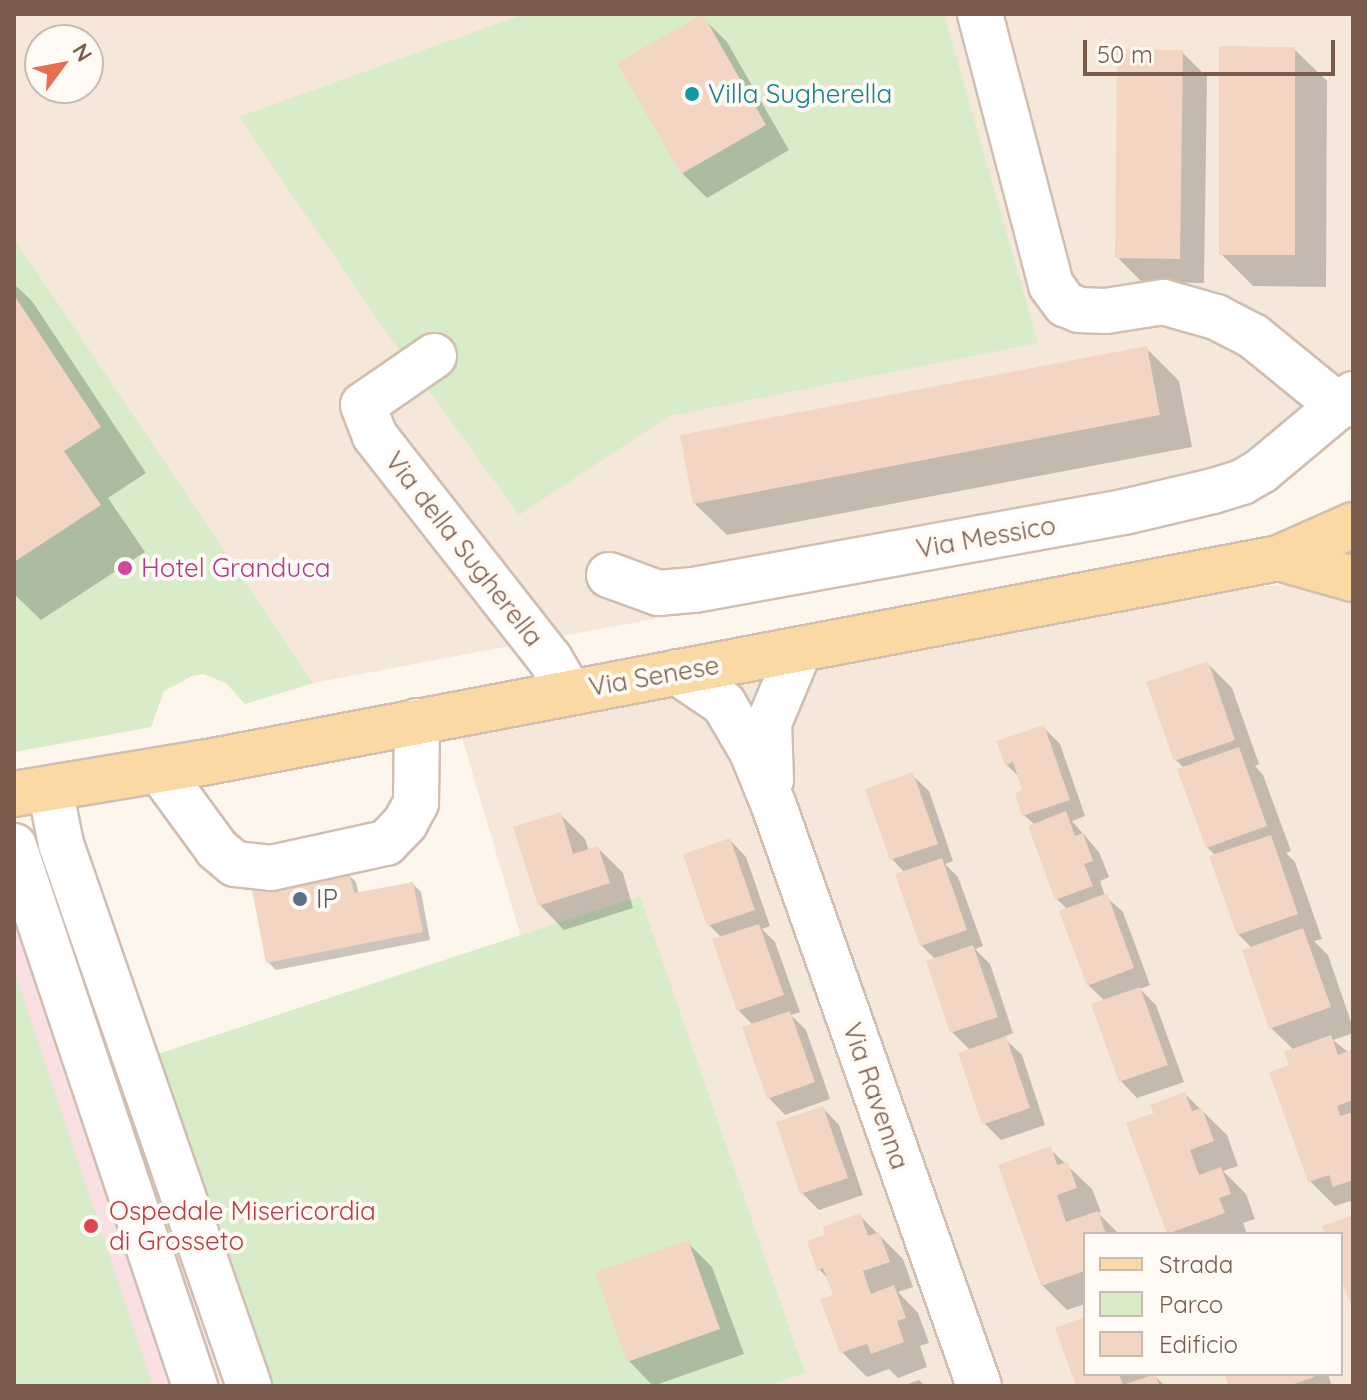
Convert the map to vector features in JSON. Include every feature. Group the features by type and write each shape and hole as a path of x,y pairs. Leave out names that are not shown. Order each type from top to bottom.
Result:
{"main road":[{"name":"Via Senese","path":"27,794 1279,558 1353,525"},
{"name":"Via Senese","path":"1279,558 1353,579"}],"street":[{"name":"Via Messico","path":"609,575 658,593 694,590 1124,512 1213,491 1242,482 1261,471 1346,400 1253,336 1216,317 1163,302 1106,311 1079,310 1065,304 1051,285 980,14"},
{"name":"Via della Sugherella","path":"434,356 363,405 375,436 550,659 569,692"},
{"name":"Via Ravenna","path":"774,806 768,751 769,723 800,649"},
{"name":"Via Ravenna","path":"677,672 713,694 731,712 774,806 979,1386"},
{"path":"160,771 217,849 235,864 271,868 386,843 405,823 416,803 417,721"},
{"path":"27,794 61,844 249,1386"},
{"path":"14,846 195,1386"}],"shaded area":[{"path":"14,14 1353,14 1353,427 1262,498 1223,512 313,683 245,704 226,683 203,674 192,676 164,691 151,727 14,752"},
{"path":"1298,585 1337,592 1353,602 1353,1386 267,1386 152,1056 521,937 461,734 1258,586"},
{"name":"Ospedale Misericordia di Grosseto","path":"49,878 222,1386 14,1386 14,891"}],"green space":[{"path":"524,14 944,14 1038,343 669,416 519,515 381,325 239,117"},
{"name":"Hotel Granduca","path":"14,238 313,683 245,704 226,683 203,674 192,676 164,691 151,727 14,752"},
{"path":"640,896 805,1373 767,1386 267,1386 152,1056"},
{"path":"14,969 153,1386 14,1386"}],"building":[{"name":"Villa Sugherella","path":"703,14 766,125 681,174 617,63"},
{"path":"1219,46 1295,47 1295,255 1219,255"},
{"path":"1117,49 1183,50 1180,259 1115,258"},
{"path":"14,295 101,427 64,451 101,505 14,562"},
{"path":"1147,346 1160,415 693,504 680,435"},
{"path":"1208,661 1235,740 1174,761 1146,682"},
{"path":"1044,725 1070,800 1022,816 1015,793 1022,790 1013,762 1005,765 996,741"},
{"path":"1239,747 1267,826 1206,848 1177,769"},
{"path":"913,772 938,844 890,860 865,789"},
{"path":"1066,811 1075,836 1083,833 1093,861 1084,864 1093,886 1055,900 1028,826"},
{"path":"561,812 573,854 598,846 610,883 538,906 513,827"},
{"path":"1271,835 1298,914 1237,935 1209,856"},
{"path":"730,838 755,910 707,926 683,854"},
{"path":"942,858 967,930 920,946 895,874"},
{"path":"349,872 354,893 413,882 423,932 266,963 252,890"},
{"path":"1107,893 1134,968 1087,986 1059,911"},
{"path":"759,924 784,995 737,1011 712,939"},
{"path":"1303,928 1331,1007 1269,1029 1242,950"},
{"path":"973,945 998,1017 950,1033 926,961"},
{"path":"1140,987 1168,1065 1119,1082 1091,1004"},
{"path":"790,1011 815,1082 767,1099 742,1027"},
{"path":"1331,1035 1338,1055 1351,1050 1353,1057 1353,1100 1337,1106 1340,1116 1353,1112 1353,1180 1333,1187 1329,1175 1308,1182 1269,1072 1289,1065 1284,1052"},
{"path":"1006,1036 1030,1108 982,1125 958,1053"},
{"path":"1185,1092 1192,1111 1202,1108 1214,1141 1190,1150 1199,1175 1221,1167 1231,1194 1219,1198 1225,1213 1166,1232 1126,1123 1154,1113 1150,1105"},
{"path":"823,1106 848,1178 800,1194 776,1122"},
{"path":"1051,1146 1057,1165 1068,1162 1077,1188 1057,1195 1066,1222 1098,1211 1105,1232 1083,1232 1083,1272 1041,1286 998,1165"},
{"path":"860,1213 868,1236 879,1232 890,1262 863,1271 871,1294 894,1285 906,1318 897,1321 904,1342 871,1354 867,1344 840,1353 820,1299 833,1295 823,1268 817,1271 807,1241 825,1235 823,1227"},
{"path":"1353,1215 1353,1310 1343,1284 1343,1232 1324,1232 1322,1226"},
{"path":"688,1240 720,1329 627,1362 595,1272"},
{"path":"1083,1318 1083,1376 1120,1376 1123,1385 1156,1376 1160,1386 1076,1386 1055,1328"},
{"path":"1225,1376 1314,1377 1288,1386 1229,1386"}],"place":[{"name":"Villa Sugherella","path":"692,94"},
{"name":"Hotel Granduca","path":"125,568"},
{"name":"IP","path":"300,899"},
{"name":"Ospedale Misericordia di Grosseto","path":"91,1226"}]}
